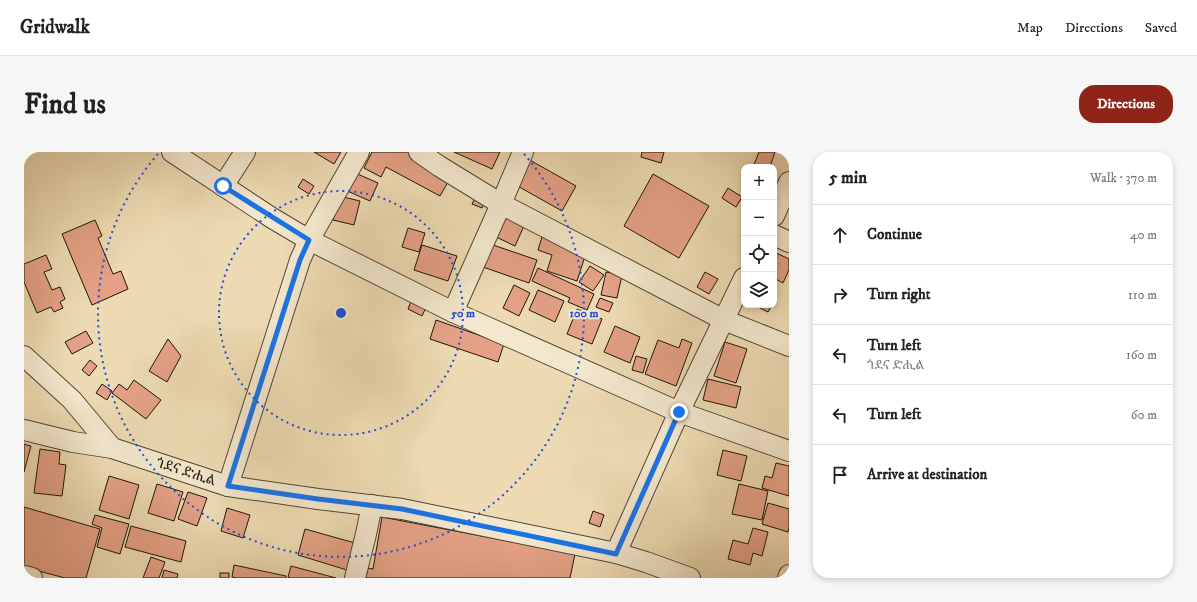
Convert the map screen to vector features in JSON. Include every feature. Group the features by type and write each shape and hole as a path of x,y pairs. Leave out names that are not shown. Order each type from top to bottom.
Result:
{"street":[{"path":"172,152 309,240 453,312 679,412 789,451"},
{"path":"223,186 245,152"},
{"path":"228,486 300,260 309,240 359,152"},
{"path":"418,152 502,204 724,320 789,346"},
{"path":"453,312 502,204 523,152"},
{"path":"777,209 789,182"},
{"path":"776,236 789,242"},
{"path":"616,554 679,412 741,284"},
{"path":"24,356 72,400 112,448"},
{"name":"ጎደና ድሒል","path":"24,430 73,442 112,448 228,486 402,509 616,554 644,570 690,578"},
{"path":"355,578 372,504"},
{"path":"24,576 32,578"}],"building":[{"path":"314,152 341,152 334,164"},
{"path":"372,152 414,152 453,173 440,196 386,167 381,177 364,168"},
{"path":"454,152 500,152 492,169"},
{"path":"642,152 664,152 661,163 641,157"},
{"path":"759,152 775,152 771,164 754,164"},
{"path":"528,159 576,186 562,211 514,184"},
{"path":"353,172 378,183 370,201 345,190"},
{"path":"653,174 709,206 679,258 624,226"},
{"path":"303,179 314,186 309,194 298,187"},
{"path":"728,188 741,196 736,207 722,198"},
{"path":"478,192 487,196 482,208 472,204"},
{"path":"339,196 360,201 354,225 333,220"},
{"path":"505,206 528,217 515,246 492,235"},
{"path":"95,220 102,236 98,238 113,274 121,271 128,289 92,305 62,234"},
{"path":"408,228 425,233 419,252 402,247"},
{"path":"542,237 586,253 577,281 547,271 552,255 538,250"},
{"path":"490,244 537,260 529,283 483,267"},
{"path":"422,245 457,256 448,281 414,270"},
{"path":"777,253 789,259 789,270 783,283 777,280"},
{"path":"46,255 52,269 44,272 52,290 60,287 65,299 60,302 63,308 54,312 51,307 37,313 24,282 24,264"},
{"path":"590,266 604,275 593,291 579,282"},
{"path":"538,268 594,294 587,310 568,302 570,298 532,281"},
{"path":"606,272 622,275 617,298 601,295"},
{"path":"705,272 718,279 709,294 697,287"},
{"path":"514,285 530,293 519,316 503,308"},
{"path":"538,290 564,301 555,322 529,310"},
{"path":"413,296 428,303 422,316 408,309"},
{"path":"600,298 613,303 609,312 596,307"},
{"path":"760,308 770,308 768,312"},
{"path":"577,309 602,319 592,344 567,334"},
{"path":"436,320 504,344 498,362 430,339"},
{"path":"615,326 640,337 630,363 604,352"},
{"path":"86,331 93,343 72,354 65,342"},
{"path":"168,339 181,356 167,382 149,371"},
{"path":"682,339 692,343 676,386 645,374 658,340 679,348"},
{"path":"725,342 747,349 736,383 714,376"},
{"path":"636,356 647,359 643,373 632,370"},
{"path":"90,360 97,366 89,376 82,370"},
{"path":"708,379 741,387 736,408 703,400"},
{"path":"134,380 161,400 146,419 112,393 119,384 127,390"},
{"path":"102,384 112,391 107,400 96,393"},
{"path":"24,444 31,446 24,472"},
{"path":"40,449 60,452 59,464 66,465 62,496 34,493"},
{"path":"723,450 747,456 741,481 717,475"},
{"path":"776,463 789,466 789,496 762,488 765,476 772,478"},
{"path":"109,476 139,485 129,519 99,510"},
{"path":"157,484 183,492 174,521 148,513"},
{"path":"739,484 768,491 762,520 732,514"},
{"path":"188,492 207,498 197,526 178,519"},
{"path":"768,503 789,509 788,532 762,524"},
{"path":"24,507 100,529 86,578 65,578 24,567"},
{"path":"227,508 250,515 243,538 221,531"},
{"path":"593,511 604,515 600,527 589,523"},
{"path":"95,515 129,524 120,554 97,547 102,528 92,524"},
{"path":"382,517 575,554 570,578 366,578 368,568 373,569"},
{"path":"131,526 186,541 181,562 125,547"},
{"path":"753,528 768,532 762,556 753,553 750,565 728,559 733,540 748,544"},
{"path":"305,529 355,543 347,570 298,555"},
{"path":"151,557 165,562 159,578 143,578"},
{"path":"234,565 286,576 286,578 232,577"},
{"path":"291,566 336,578 291,578 288,577"},
{"path":"164,570 178,574 177,578 162,578"},
{"path":"220,573 229,573 229,578 220,578"}],"route":[{"path":"223,186 309,240 300,260 228,486 402,509 616,554 679,412"}]}
